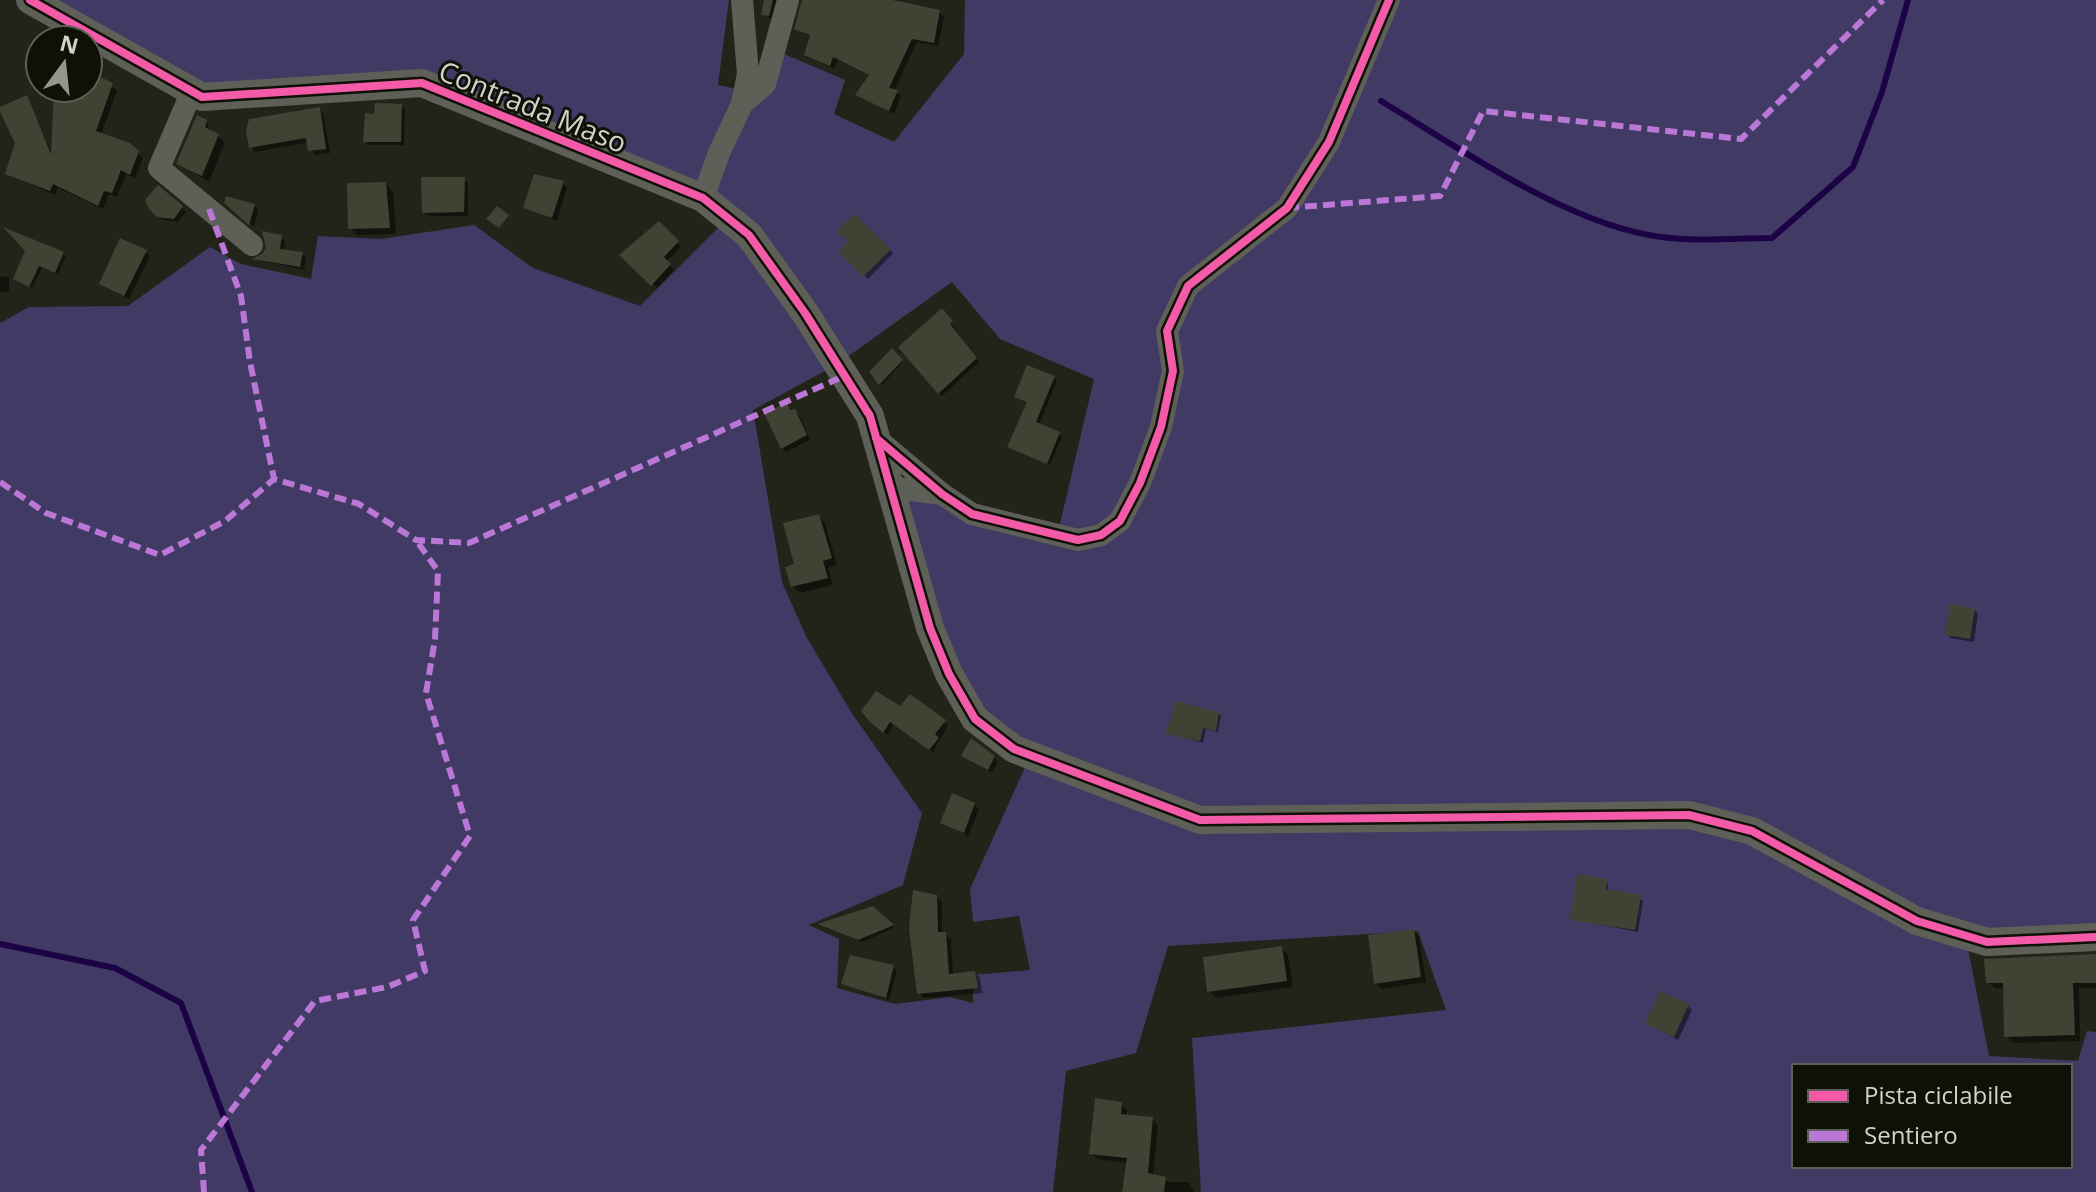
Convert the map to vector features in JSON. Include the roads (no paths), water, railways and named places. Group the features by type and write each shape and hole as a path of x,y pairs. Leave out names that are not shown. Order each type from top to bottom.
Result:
{"street":[{"name":"Contrada Maso","path":"30,0 202,97 422,83 703,198 749,235 797,302 870,416 930,628 949,674 975,719 1014,749 1200,820 1689,815 1752,831 1917,921 1987,942 2096,937"},
{"path":"703,198 719,153 742,104 748,74 742,0"},
{"path":"742,104 765,84 788,0"},
{"path":"876,438 942,494 972,514 1078,540 1101,535 1120,521 1140,483 1161,427 1173,371 1167,331 1188,286 1287,208 1329,142 1389,0"},
{"path":"192,91 159,168 252,245"},
{"path":"890,487 942,494"}],"waterway":[{"path":"1381,101 1516,182 1589,217 1626,230 1702,240 1772,238 1853,167 1882,92 1908,0"},
{"path":"0,944 115,968 181,1003 252,1192"}]}
